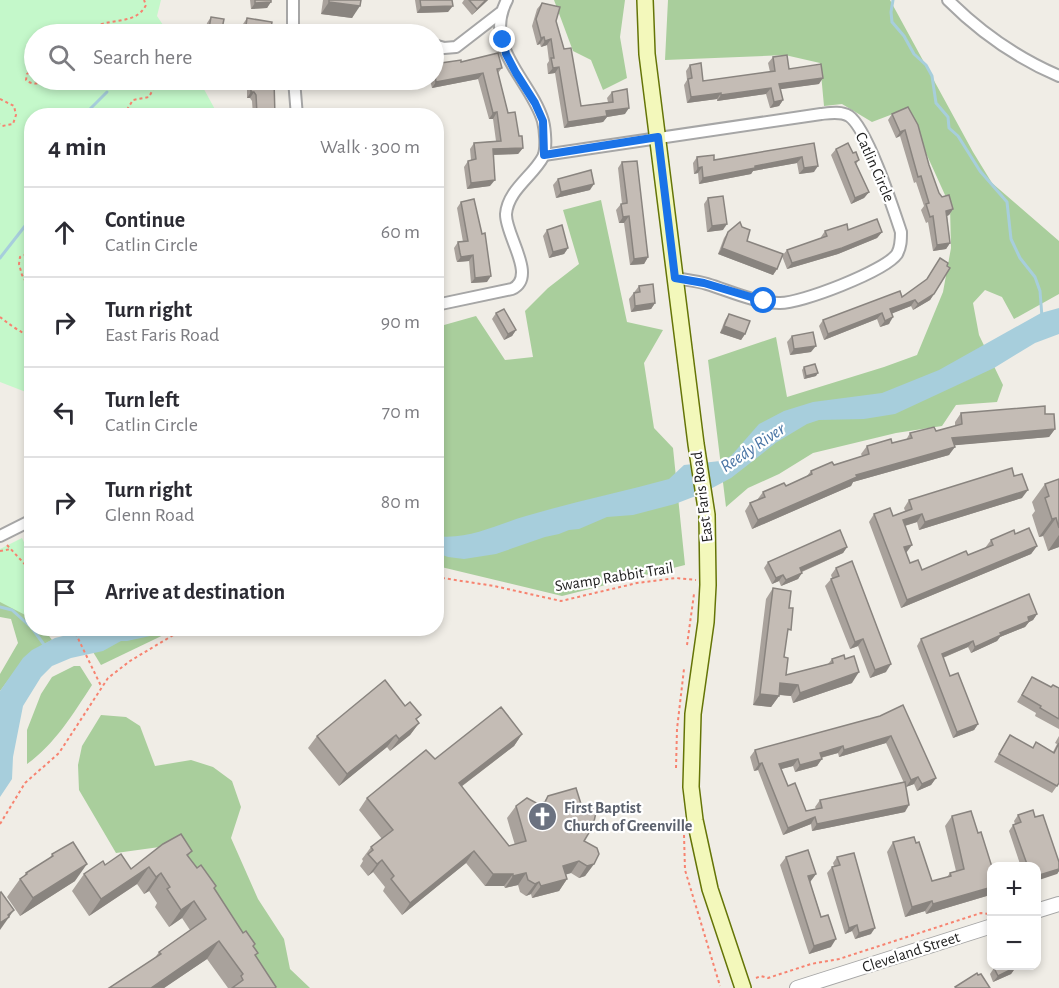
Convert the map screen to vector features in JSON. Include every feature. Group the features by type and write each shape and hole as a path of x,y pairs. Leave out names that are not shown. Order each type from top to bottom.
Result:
{"main road":[{"name":"East Faris Road","path":"645,0 647,54 707,515 706,621 693,714 691,787 697,830 710,889 743,988"}],"street":[{"path":"293,0 293,24"},
{"path":"444,48 456,47 500,13 507,0"},
{"path":"948,0 979,29 997,42 1033,64 1059,76"},
{"path":"444,303 505,291 519,285 521,281 523,270 506,212 514,193 544,155 543,121 506,54 500,27 500,13"},
{"path":"295,90 296,108"},
{"name":"Catlin Circle","path":"544,155 821,114 846,114 854,121 867,145 901,231 901,244 889,262 856,278 789,303 764,301 704,283 675,278"},
{"path":"3,540 24,526"},
{"path":"1041,909 1059,904"},
{"name":"Cleveland Street","path":"797,988 987,928"}],"path":[{"path":"103,24 132,18 142,13 146,5 144,0"},
{"path":"128,108 133,100 149,97 153,90"},
{"path":"0,99 14,106 16,115 13,124 0,124"},
{"path":"24,255 20,257 19,264 24,275"},
{"path":"0,316 2,320 12,324 24,334"},
{"path":"3,540 24,563"},
{"path":"0,552 11,549"},
{"name":"Swamp Rabbit Trail","path":"444,578 494,586 561,601 637,583 676,578 696,579"},
{"name":"Swamp Rabbit Trail","path":"687,645 694,590"},
{"path":"77,636 101,686"},
{"path":"0,824 25,783 59,753 101,686 114,672 172,636"},
{"path":"683,827 685,870 720,986"},
{"path":"756,978 760,976 768,978 811,964 839,959 981,913 987,914"}],"green space":[{"path":"0,0 161,0 157,16 162,24 24,24 24,90 204,90 214,108 24,108 24,391 0,382"},
{"path":"554,0 625,0 620,37 627,78 603,90 591,60 573,51"},
{"path":"668,0 890,0 992,183 1059,241 1059,294 1014,319 1002,297 985,290 973,303 979,335 1003,385 997,402 956,405 942,426 896,433 813,453 779,474 748,488 726,507 708,360 776,337 787,397 917,355 943,292 951,248 950,206 906,109 872,122 842,104 824,106 820,63 785,55 665,60"},
{"path":"601,200 627,322 663,330 644,363 654,428 673,448 685,565 562,596 444,568 444,325 476,316 505,360 533,357 525,311 548,288 579,264 563,210"},
{"path":"22,538 24,542 24,614 0,602 0,549"},
{"path":"0,573 24,602 24,636 49,636 52,640 28,656 0,691 0,674 18,643 11,619 0,617"},
{"path":"83,636 161,636 101,665"},
{"path":"74,666 80,666 92,685 55,738 27,764 27,730 41,694 52,677"},
{"path":"101,715 126,717 140,726 155,766 191,760 213,767 232,781 241,807 231,838 258,899 284,939 290,969 310,988 266,988 174,845 116,853 79,790 78,765 82,746"}],"water":[{"name":"Reedy River","path":"1059,308 1059,334 1035,343 994,368 895,414 864,419 819,420 807,424 777,442 731,478 701,494 675,504 633,515 607,517 579,529 545,537 496,554 464,559 444,556 444,537 471,534 544,511 669,479 684,465 720,461 731,456 759,424 784,411 813,402 882,393 939,370 1041,313"},
{"path":"63,636 150,636 121,641 103,651 71,658 52,666 41,677 23,706 13,757 12,779 0,797 0,691 23,658 32,650"}],"building":[{"path":"255,0 271,0 271,2 255,3"},
{"path":"329,0 361,0 360,6 329,2"},
{"path":"420,0 452,0 453,6 421,7"},
{"path":"469,0 486,0 477,9"},
{"path":"542,3 560,7 556,21 564,49 571,48 581,106 613,102 612,92 627,89 629,108 606,111 607,116 568,122 559,67 553,68 551,39 545,41 544,37 541,38 536,19"},
{"path":"211,17 224,19 223,24 210,24"},
{"path":"247,18 272,22 272,24 246,24"},
{"path":"498,53 502,68 497,69 508,113 515,112 519,136 522,136 523,148 493,149 495,180 471,183 468,161 476,159 474,143 501,141 497,112 493,113 483,73 444,80 444,63 461,60 461,62"},
{"path":"787,55 789,69 821,64 823,78 779,84 783,100 774,102 771,88 691,97 688,79 692,78 690,65 701,63 703,81 775,71 773,57"},
{"path":"251,90 274,90 275,108 257,108 256,95"},
{"path":"908,107 918,125 939,193 942,197 949,195 953,209 946,211 950,243 937,245 933,216 930,217 926,204 929,203 921,176 918,177 905,130 900,132 892,114"},
{"path":"814,143 818,166 804,168 802,157 703,178 702,167 698,168 697,157 714,155 714,160"},
{"path":"848,143 853,153 856,152 859,160 855,162 869,192 855,198 836,149"},
{"path":"637,161 648,257 634,259 629,216 623,217 621,204 627,203 622,162"},
{"path":"591,170 594,184 561,192 558,179"},
{"path":"723,196 727,224 712,226 708,198"},
{"path":"474,199 482,234 485,233 491,276 475,278 473,255 461,257 458,242 468,241 461,202"},
{"path":"877,219 882,232 842,248 792,263 787,250 827,236 825,231 847,224 848,230"},
{"path":"740,222 742,227 750,230 747,241 783,254 777,269 722,248 728,232"},
{"path":"562,225 568,248 553,252 547,230"},
{"path":"940,258 948,263 947,266 950,268 934,294 918,304 915,300 890,309 893,317 885,321 882,313 828,334 823,320 900,291 902,297 927,279"},
{"path":"653,284 655,303 635,306 634,293 640,292 639,286"},
{"path":"504,309 516,330 508,334 496,313"},
{"path":"729,314 750,321 745,334 724,326"},
{"path":"813,332 816,346 794,349 792,336"},
{"path":"815,364 818,373 806,376 804,367"},
{"path":"1045,406 1045,414 1054,414 1055,429 952,438 955,447 856,475 857,477 758,520 750,503 765,497 763,492 784,483 786,486 832,462 834,465 869,454 867,446 891,439 892,443 912,438 910,433 934,427 936,431 962,424 961,413"},
{"path":"1012,468 1014,476 1022,474 1028,490 925,522 922,514 903,520 912,545 904,547 910,563 918,560 922,570 966,551 968,555 993,545 991,540 1014,530 1015,534 1029,528 1037,546 907,600 874,514 890,508 893,516 912,509 909,500"},
{"path":"1059,479 1059,528 1056,518 1052,519 1045,498 1049,496 1045,484"},
{"path":"840,530 847,547 800,568 802,573 786,580 783,575 776,578 768,562"},
{"path":"852,561 891,664 875,670 863,639 855,642 831,579 839,576 836,568"},
{"path":"773,588 791,591 789,608 793,608 791,630 788,629 784,657 788,658 786,675 833,663 832,659 844,655 845,659 854,656 859,672 800,693 798,685 780,683 779,696 760,694"},
{"path":"1029,594 1037,614 1028,617 1029,621 975,647 973,641 942,654 950,676 958,673 978,724 957,732 921,639"},
{"path":"1032,677 1051,687 1053,685 1059,688 1059,719 1022,695"},
{"path":"385,680 405,706 410,702 421,715 416,719 419,723 399,739 396,735 347,774 317,736"},
{"path":"903,705 936,778 922,784 918,777 911,780 891,736 844,750 843,746 820,753 822,759 800,765 798,759 779,764 788,786 795,783 806,811 822,808 820,800 905,782 909,805 817,824 815,817 788,828 755,750 880,716"},
{"name":"First Baptist Church of Greenville","path":"501,707 522,734 459,783 509,846 526,841 516,806 527,798 538,804 545,802 548,796 576,788 581,804 597,808 593,826 584,841 597,848 599,854 594,864 587,866 579,861 563,866 567,879 541,886 539,882 535,884 528,880 526,873 513,876 513,874 493,874 474,851 410,903 391,879 394,876 382,860 377,864 368,854 373,850 371,847 393,830 367,798 426,750 435,759"},
{"path":"1010,735 1033,748 1036,742 1054,753 1059,743 1059,783 1057,786 999,754"},
{"path":"1033,810 1035,817 1043,815 1059,862 1059,869 1041,874 1041,862 1026,862 1013,825 1021,822 1018,815"},
{"path":"971,811 978,833 981,832 990,862 987,862 987,888 933,904 932,901 912,907 893,842 914,837 916,843 919,842 932,881 951,876 950,873 964,869 952,816"},
{"path":"181,834 192,851 187,855 197,868 201,865 243,933 246,931 255,944 253,946 258,953 255,955 275,988 232,988 243,980 241,976 243,974 219,941 151,988 109,988 161,954 159,952 206,919 194,901 181,910 167,889 170,887 161,873 156,877 149,867 101,899 84,874 103,861 105,865 121,854 131,869 163,844"},
{"path":"73,842 87,864 33,898 20,879 53,856 52,854"},
{"path":"808,850 816,874 808,876 821,917 828,915 836,939 814,946 786,857"},
{"path":"854,853 875,928 859,933 857,925 849,928 832,867 840,865 837,857"},
{"path":"0,893 14,910 0,923"},
{"path":"995,970 1010,970 998,976"},
{"path":"977,973 981,974 990,988 955,987"}],"waterway":[{"path":"893,0 892,22 932,76 936,103 948,117 949,128 958,136 980,171 1007,202 1011,239 1020,258 1035,277 1040,291 1042,317"},
{"path":"91,108 107,92"},
{"path":"0,258 24,227"},
{"path":"0,607 12,610 24,621"},
{"path":"38,636 45,646"}],"place":[{"name":"First Baptist Church of Greenville","path":"543,817"}],"route":[{"path":"503,40 506,54 543,121 544,155 658,137 675,278 704,283 764,301"}]}
